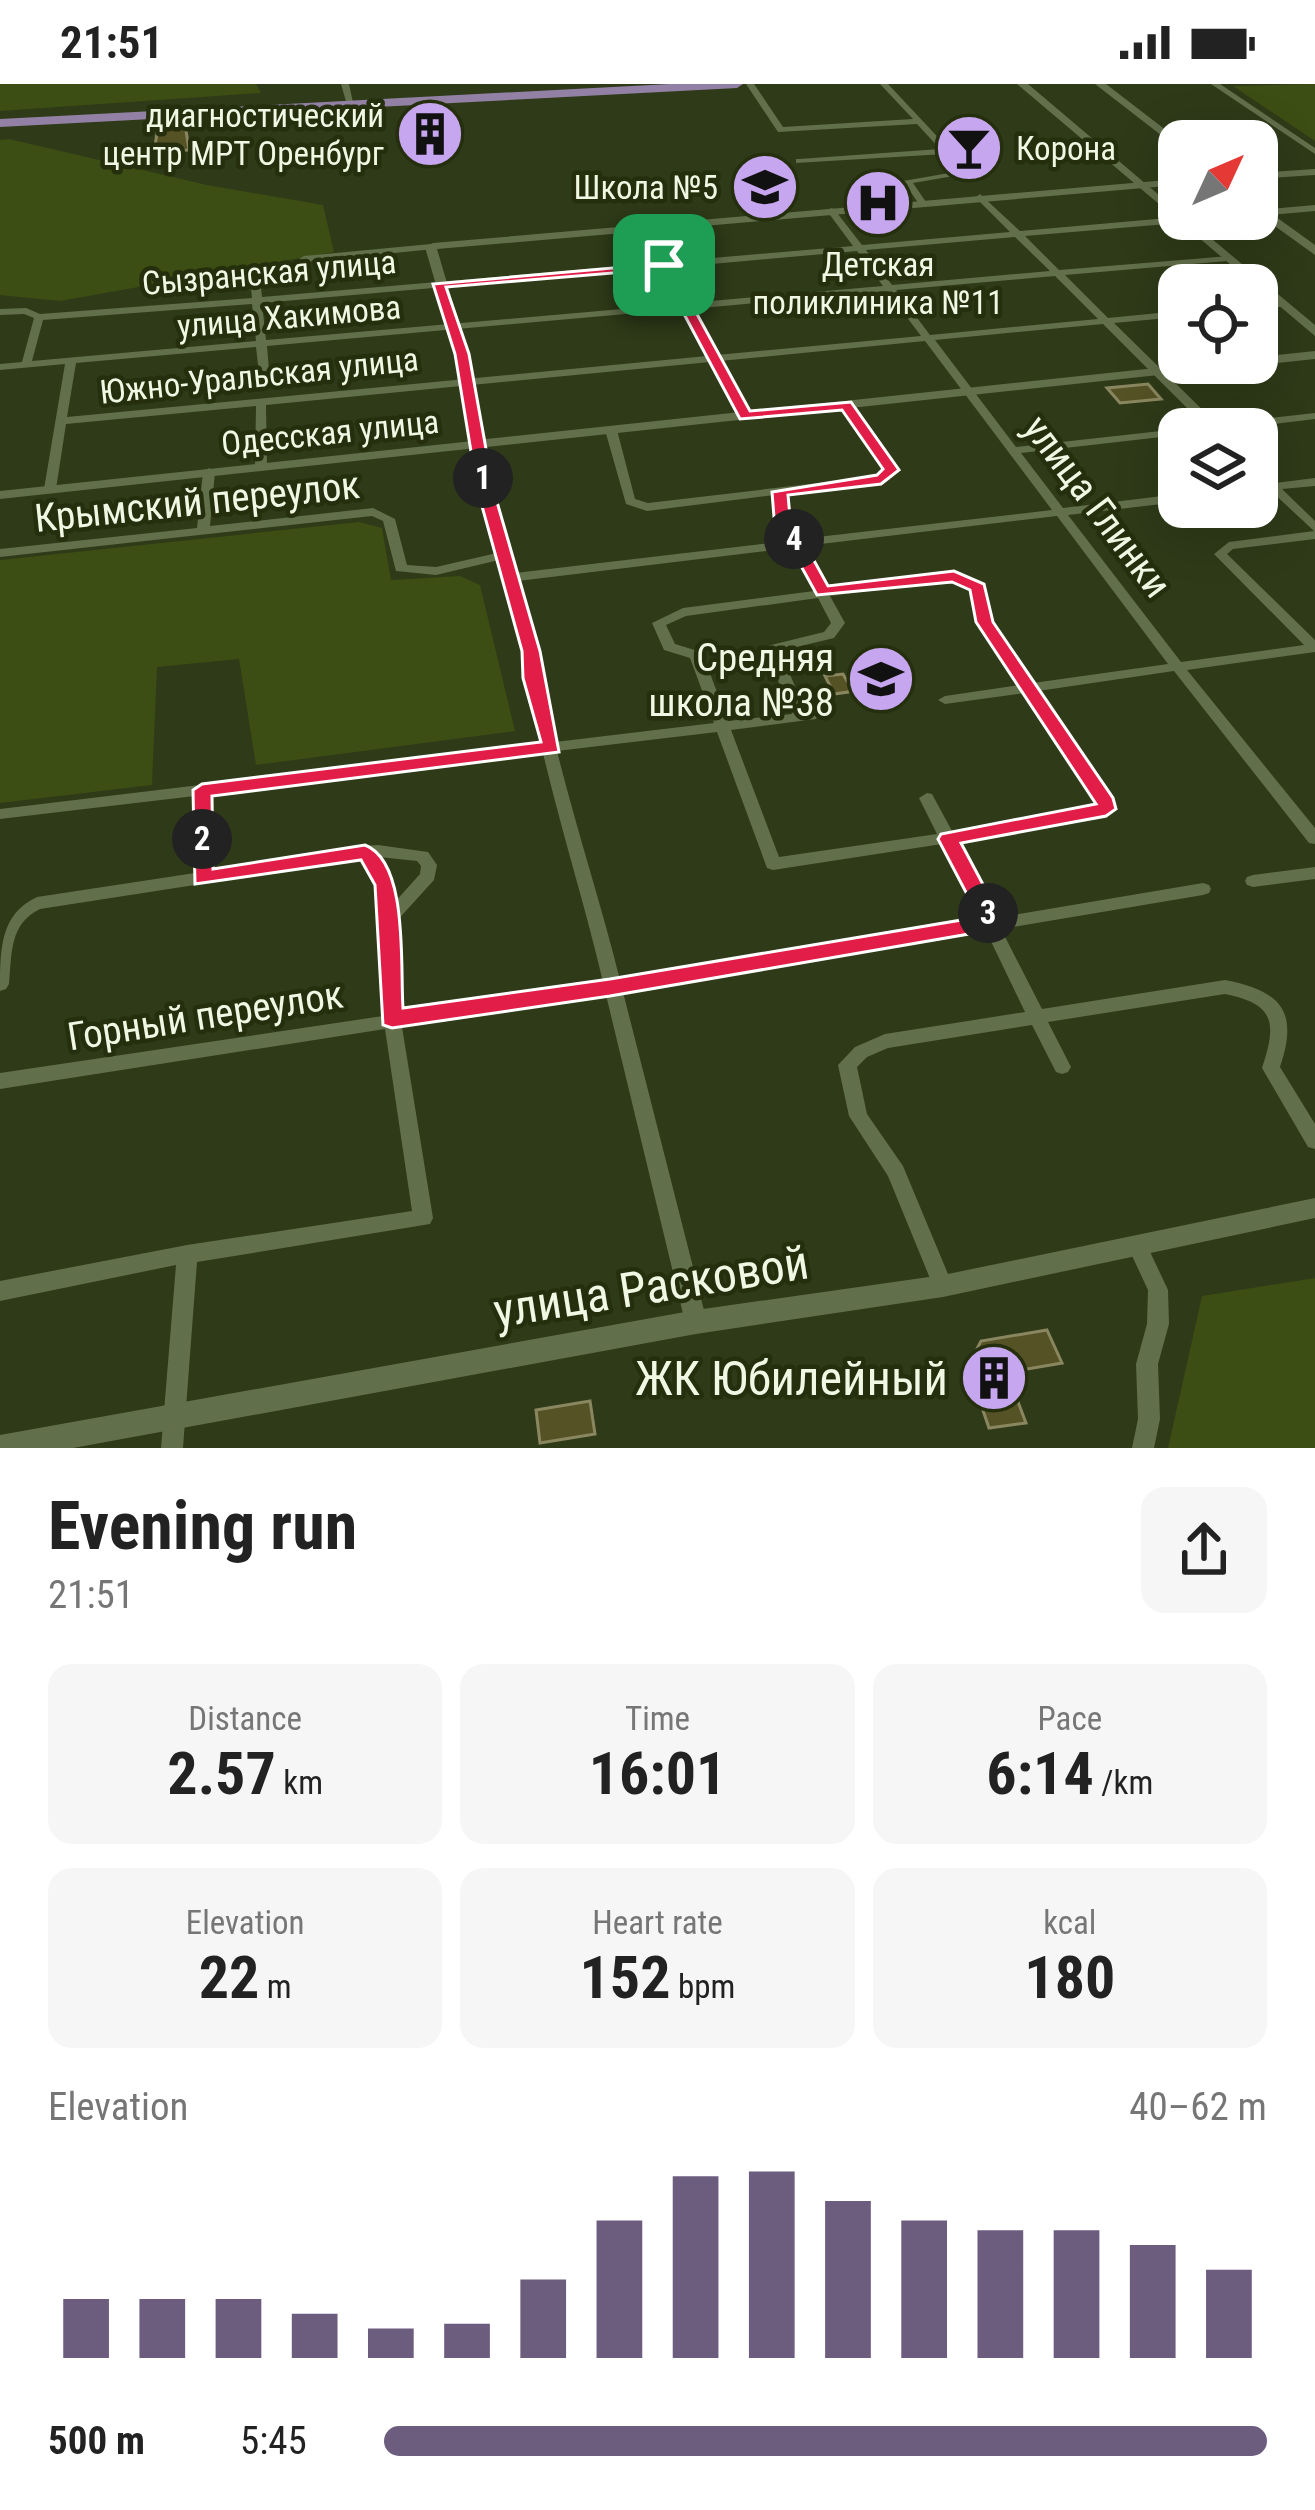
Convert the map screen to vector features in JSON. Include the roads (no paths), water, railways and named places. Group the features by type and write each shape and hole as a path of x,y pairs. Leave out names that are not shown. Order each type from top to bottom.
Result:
{"main road":[{"path":"0,123 737,84"},
{"path":"1022,84 1158,201"},
{"path":"1100,84 1158,130"},
{"path":"1278,224 1315,251"},
{"path":"1205,240 1315,332"}],"street":[{"path":"345,84 351,105"},
{"path":"749,84 781,130 921,121"},
{"path":"884,84 950,151 967,176 907,181 922,202"},
{"path":"1215,84 1315,152"},
{"path":"799,161 950,151"},
{"path":"1278,175 1315,172"},
{"path":"304,259 1158,184"},
{"path":"980,197 1158,369"},
{"path":"1278,210 1315,208"},
{"name":"улица Глинки","path":"831,211 1176,665 1315,839"},
{"name":"Сызранская улица","path":"0,312 26,311 39,317 1158,221"},
{"path":"640,226 745,416"},
{"path":"431,247 466,382 507,578 531,651 532,678 695,1322"},
{"name":"улица Хакимова","path":"0,367 1227,258"},
{"path":"254,269 265,382"},
{"path":"1278,305 1283,304"},
{"name":"Южно-Уральская улица","path":"61,421 1158,316"},
{"path":"26,365 39,317"},
{"path":"1278,359 1315,355"},
{"path":"50,489 71,361"},
{"name":"Одесская улица","path":"0,495 1158,371"},
{"path":"1172,384 1195,408"},
{"path":"261,404 261,466"},
{"path":"611,430 630,501 638,505 780,492 889,475 891,470 846,405"},
{"path":"1278,420 1315,416"},
{"path":"1016,450 1158,434"},
{"path":"203,531 209,472"},
{"path":"1278,486 1315,482"},
{"path":"1278,491 1315,532"},
{"path":"0,814 806,717 772,649 829,635 838,623 782,517 780,492"},
{"path":"507,578 1158,501"},
{"name":"Крымский переулок","path":"0,553 373,512 389,519 401,568 436,571 502,556"},
{"path":"1315,532 1229,546 1220,554 1315,648"},
{"path":"954,576 968,580 983,597 980,614 1027,687 1106,802 1106,809 948,839 773,864 696,655 669,647 659,623 683,612 954,576"},
{"path":"945,700 1315,648"},
{"path":"202,790 202,878"},
{"path":"927,798 1062,1067"},
{"path":"0,1291 423,1218 392,1019 382,871 365,852"},
{"path":"0,984 10,920 20,908 365,852 422,856 429,865 428,876 386,923"},
{"path":"1253,881 1315,873"},
{"name":"Горный переулок","path":"0,1081 610,988 1203,889"},
{"path":"943,1286 896,1172 858,1116 847,1065 885,1041 1225,987 1253,991 1281,1021 1283,1037 1271,1068 1315,1141"},
{"name":"улица Расковой","path":"0,1448 695,1322 943,1286 1315,1208"},
{"path":"1137,1245 1158,1290 1158,1324 1147,1364 1149,1419 1143,1448"},
{"path":"172,1448 188,1255"}],"place":[{"name":"диагностический центр МРТ Оренбург","path":"430,134"},
{"name":"Корона","path":"969,148"},
{"name":"Школа №5","path":"765,187"},
{"name":"Детская поликлиника №11","path":"878,203"},
{"name":"Средняя школа №38","path":"881,679"},
{"name":"ЖК Юбилейный","path":"994,1378"}]}
